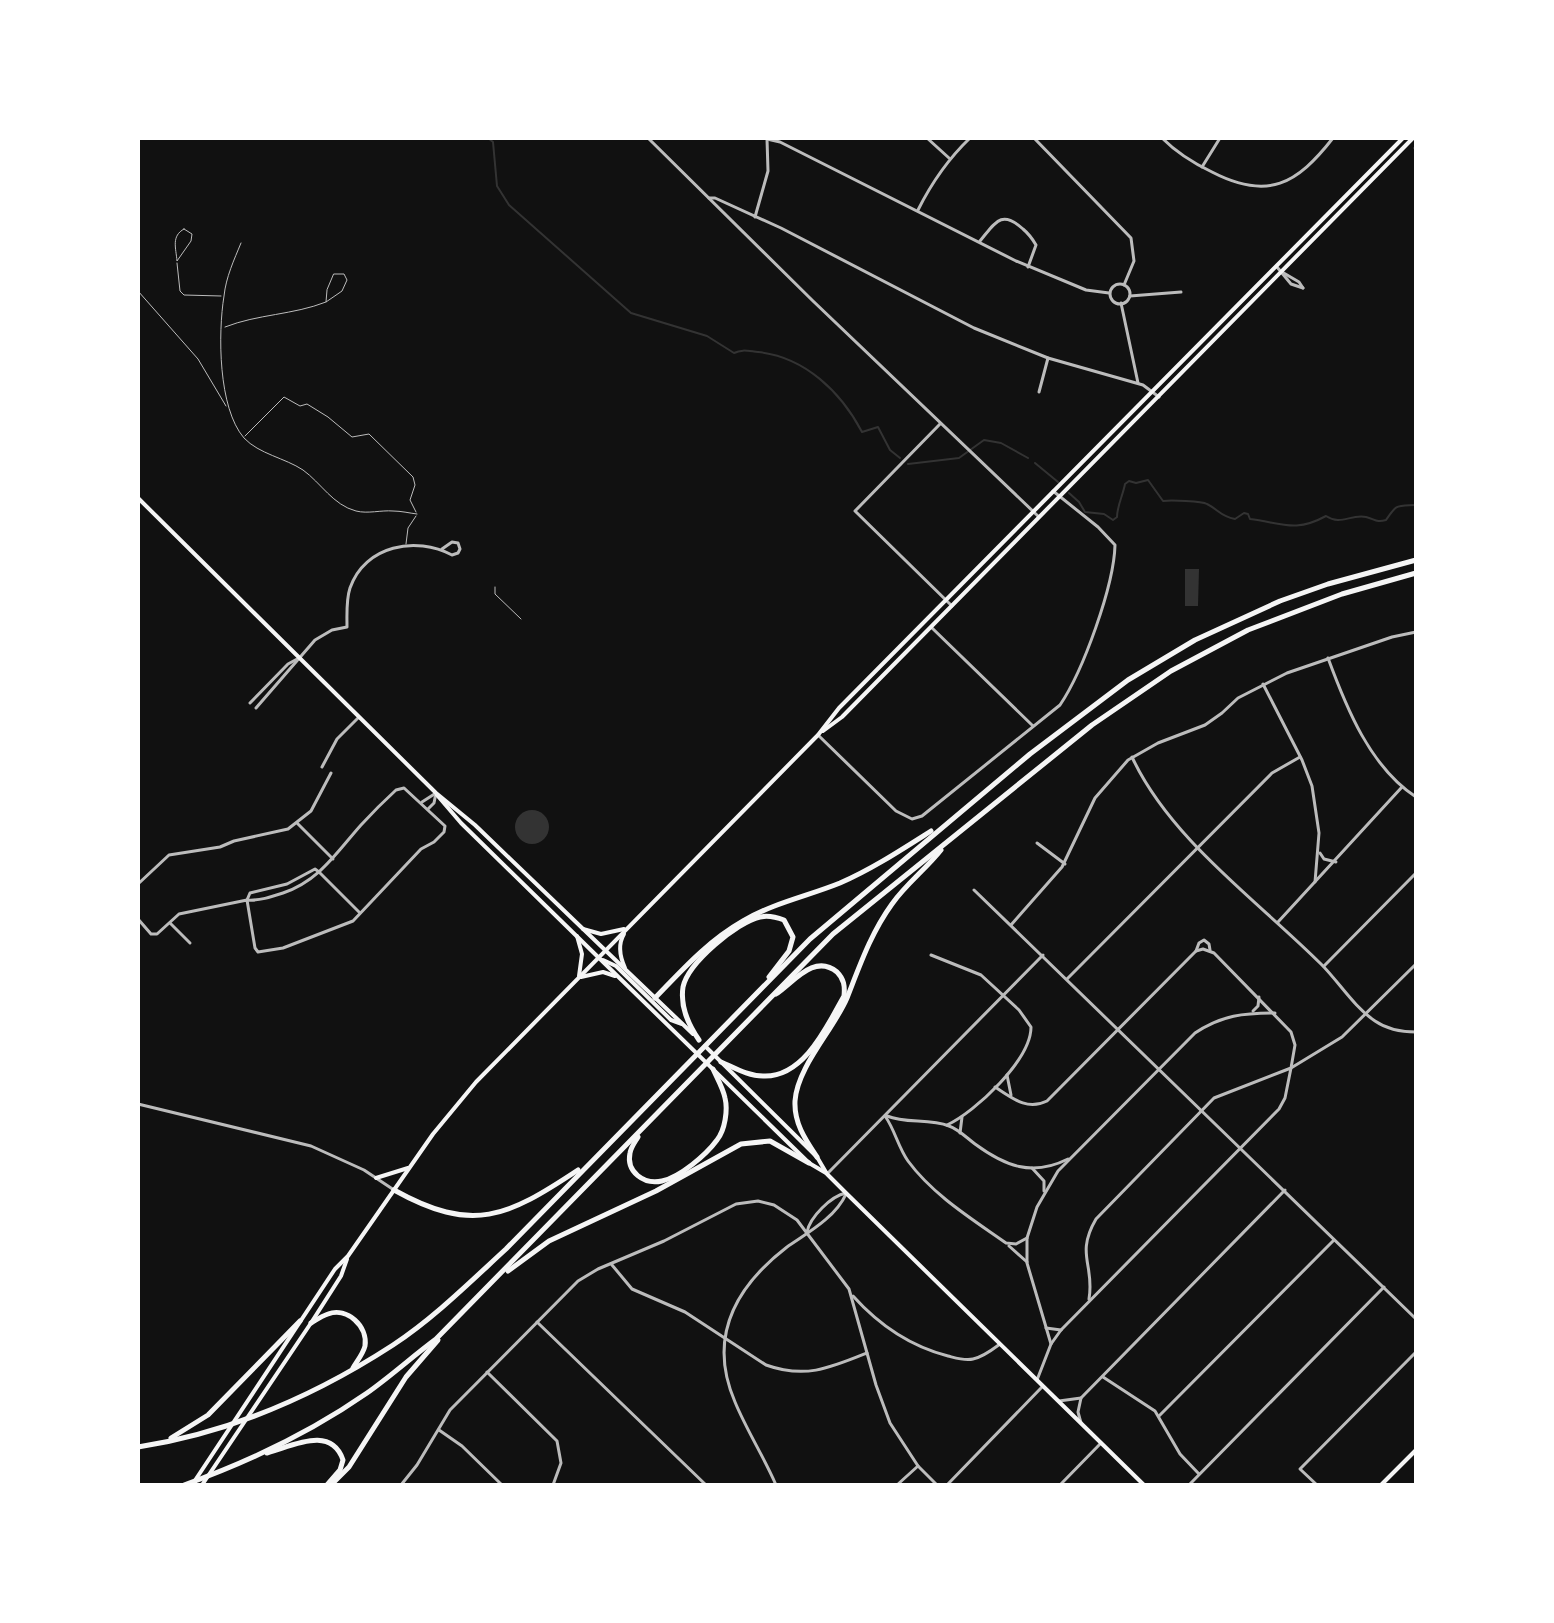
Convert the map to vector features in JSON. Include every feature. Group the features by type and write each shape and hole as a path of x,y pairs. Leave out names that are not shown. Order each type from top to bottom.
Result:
{"highway":[{"path":"138,1447 205,1433 307,1394 395,1343 454,1298 810,939 1030,754 1128,680 1195,640 1280,601 1416,560"},
{"path":"184,1485 254,1457 315,1425 367,1392 436,1339 833,934 1092,725 1200,654 1291,612 1416,573"},
{"path":"655,998 701,950 743,920 863,872 949,820"},
{"path":"817,1157 803,1136 797,1118 796,1095 801,1080 836,1020 859,964 889,908 947,841"},
{"path":"699,1040 687,1021 682,1000 683,985 690,970 711,948 753,919 774,916 784,920 791,930 792,942 766,983"},
{"path":"721,1062 759,1076 776,1075 791,1068 815,1044 832,1018 844,996 844,982 832,969 811,967 765,1001"},
{"path":"644,1127 630,1154 629,1162 637,1176 653,1182 662,1181 697,1159 718,1140 726,1111 725,1097 713,1069"},
{"path":"500,1275 549,1241 656,1191 741,1144 770,1141 809,1163"},
{"path":"394,1190 445,1214 490,1213 528,1202 589,1163"},
{"path":"311,1323 337,1312 357,1321 365,1335 365,1344 352,1369"},
{"path":"329,1485 349,1467 406,1377 459,1315"},
{"path":"163,1443 208,1415 300,1321"},
{"path":"254,1457 317,1439 327,1440 335,1444 343,1460 329,1485"}],"main road":[{"path":"192,1485 335,1269 348,1256 433,1134 476,1082 818,735 839,708 1403,138"},
{"path":"818,735 842,717 1413,138"},
{"path":"1246,296 1246,308"},
{"path":"138,498 436,793 467,818 684,1025 817,1157 827,1174"},
{"path":"436,793 453,815 619,978 809,1163 827,1174 1144,1485"},
{"path":"583,929 601,934 627,929"},
{"path":"626,970 621,959 620,940 627,929"},
{"path":"577,936 582,954 578,978"},
{"path":"598,957 616,966 671,1020 684,1025"},
{"path":"578,978 603,972 619,978"},
{"path":"376,1178 410,1167"},
{"path":"202,1485 341,1276 348,1256"},
{"path":"1381,1485 1416,1450"}],"street":[{"path":"648,138 940,424 1040,517"},
{"path":"927,138 949,158"},
{"path":"918,210 949,158 970,138"},
{"path":"1034,138 1131,238 1134,261 1124,285"},
{"path":"1162,138 1175,152 1202,167 1224,178 1256,187 1279,184 1311,165 1333,138"},
{"path":"1202,167 1220,138"},
{"path":"755,217 768,171 767,139 780,142 1028,267 1086,290 1109,293"},
{"path":"709,198 755,217 943,313 1048,358 1138,383 1159,397"},
{"path":"980,241 999,221 1006,218 1012,220 1036,245 1028,267"},
{"path":"1276,266 1303,288 1291,284 1282,272"},
{"path":"1109,293 1115,286 1124,285"},
{"path":"1124,285 1130,296"},
{"path":"1109,293 1112,299 1121,303 1130,296 1181,292"},
{"path":"1121,303 1138,383"},
{"path":"1039,392 1048,358"},
{"path":"940,424 855,511 952,606"},
{"path":"818,735 896,811 910,819 922,816 1060,705 1074,684 1115,568 1115,545 1098,527 1053,491"},
{"path":"256,708 324,634 347,627 349,590 363,567 389,549 406,544 442,549"},
{"path":"931,627 1033,726"},
{"path":"1011,925 1065,864 1095,798 1132,757 1205,725 1238,698 1263,684 1328,658 1416,632"},
{"path":"250,703 288,664 299,658"},
{"path":"1328,658 1360,729 1387,770 1416,797"},
{"path":"1263,684 1300,757 1315,799 1319,852 1315,882"},
{"path":"322,767 337,739 359,717"},
{"path":"1132,757 1145,784 1198,846 1324,966 1366,1014 1386,1028 1416,1032"},
{"path":"1067,979 1272,773 1300,757"},
{"path":"138,884 169,855 220,847 288,829 311,811 331,773"},
{"path":"1278,922 1402,787"},
{"path":"138,919 151,934 157,934 179,914 211,905 247,900 272,897 300,887 319,872 333,859 359,826 396,790 404,788 445,826 444,832 421,849 353,921 283,948 258,952 247,900 250,893 287,884 315,869 319,872 360,912"},
{"path":"421,803 436,793"},
{"path":"428,809 434,803 436,793"},
{"path":"297,823 333,859"},
{"path":"1037,843 1065,864"},
{"path":"1319,852 1324,859 1336,862"},
{"path":"1324,966 1416,873"},
{"path":"974,890 1416,1319"},
{"path":"170,923 190,943"},
{"path":"995,1087 1030,1106 1047,1101 1196,951 1199,943 1204,940 1210,950"},
{"path":"1037,1380 1051,1344 1061,1330 1279,1109 1285,1098 1294,1038 1290,1028 1210,950 1196,951"},
{"path":"931,955 972,970 1024,1016 1031,1027 1027,1047 1007,1074 962,1117 947,1125"},
{"path":"827,1174 1043,955"},
{"path":"1089,1299 1091,1282 1084,1250 1085,1240 1096,1219 1201,1108 1224,1092 1291,1068 1337,1040 1416,964"},
{"path":"1251,1012 1258,1006 1259,997"},
{"path":"1051,1344 1027,1263 1027,1238 1044,1192 1071,1157 1189,1038 1223,1018 1251,1012 1275,1013"},
{"path":"1007,1074 1013,1099"},
{"path":"138,1104 311,1146 340,1157 394,1190"},
{"path":"885,1116 947,1125 996,1160 1015,1166 1032,1168 1060,1163 1071,1157"},
{"path":"885,1116 898,1146 924,1179 1027,1263"},
{"path":"960,1133 962,1117"},
{"path":"892,1127 898,1120"},
{"path":"1032,1168 1044,1181 1044,1192"},
{"path":"1081,1423 1078,1412 1081,1398 1285,1190"},
{"path":"807,1232 809,1223 837,1195 846,1193"},
{"path":"776,1485 730,1389 724,1348 725,1331 734,1307 756,1273 815,1228 843,1201 846,1193"},
{"path":"401,1485 417,1465 450,1410 578,1281 736,1204 758,1201 774,1205 797,1220 851,1294 901,1338 951,1357 976,1359 1000,1344"},
{"path":"1006,1243 1016,1244 1027,1238"},
{"path":"1159,1416 1334,1240"},
{"path":"611,1263 632,1289 674,1306 766,1365 795,1373 828,1369 867,1353"},
{"path":"1091,1282 1102,1286"},
{"path":"1189,1485 1384,1287"},
{"path":"851,1294 890,1423 918,1466 937,1485"},
{"path":"856,1313 864,1308"},
{"path":"537,1322 706,1485"},
{"path":"1046,1328 1061,1330"},
{"path":"717,1334 725,1331"},
{"path":"724,1348 732,1344"},
{"path":"1317,1485 1300,1469 1416,1352"},
{"path":"487,1372 557,1441 562,1459 553,1485"},
{"path":"1102,1377 1145,1402 1159,1416 1180,1454 1199,1474"},
{"path":"947,1485 1043,1386"},
{"path":"1059,1401 1081,1398"},
{"path":"439,1430 462,1446 502,1485"},
{"path":"1060,1485 1101,1443"},
{"path":"897,1485 918,1466"}],"lane":[{"path":"177,261 191,241 192,234 184,229 178,232 175,239 177,261 180,291 184,295 223,296"},
{"path":"228,409 221,369 223,296 241,243"},
{"path":"223,328 245,319 311,308 326,302 342,291 347,280 344,274 334,274 326,302"},
{"path":"138,291 198,359 244,438 262,451 290,461 335,500 349,508 361,512 417,514"},
{"path":"244,438 284,397 300,406 307,404 352,437 369,434 413,477 415,485 410,500 417,514"},
{"path":"406,544 408,528 417,514"},
{"path":"495,587 495,594 521,619"}],"shaded area":[{"path":"1185,569 1199,569 1198,606 1185,606"},
{"path":"532,810 544,815 549,827 544,839 532,844 520,839 515,827 520,815"}],"waterway":[{"path":"488,138 493,142 497,186 509,205 631,313 707,336 734,353 745,351 775,355 806,369 844,403 862,432 878,427 890,450 900,458"},
{"path":"908,464 959,458 984,440 1001,443 1028,458"},
{"path":"1035,463 1058,482"},
{"path":"1069,493 1085,512 1104,514 1113,520 1117,517 1125,484 1148,480 1163,501 1204,503 1230,518 1235,519 1244,513 1250,519 1288,525 1306,524 1326,516 1336,520 1366,517 1383,521 1397,507 1416,505"}]}
